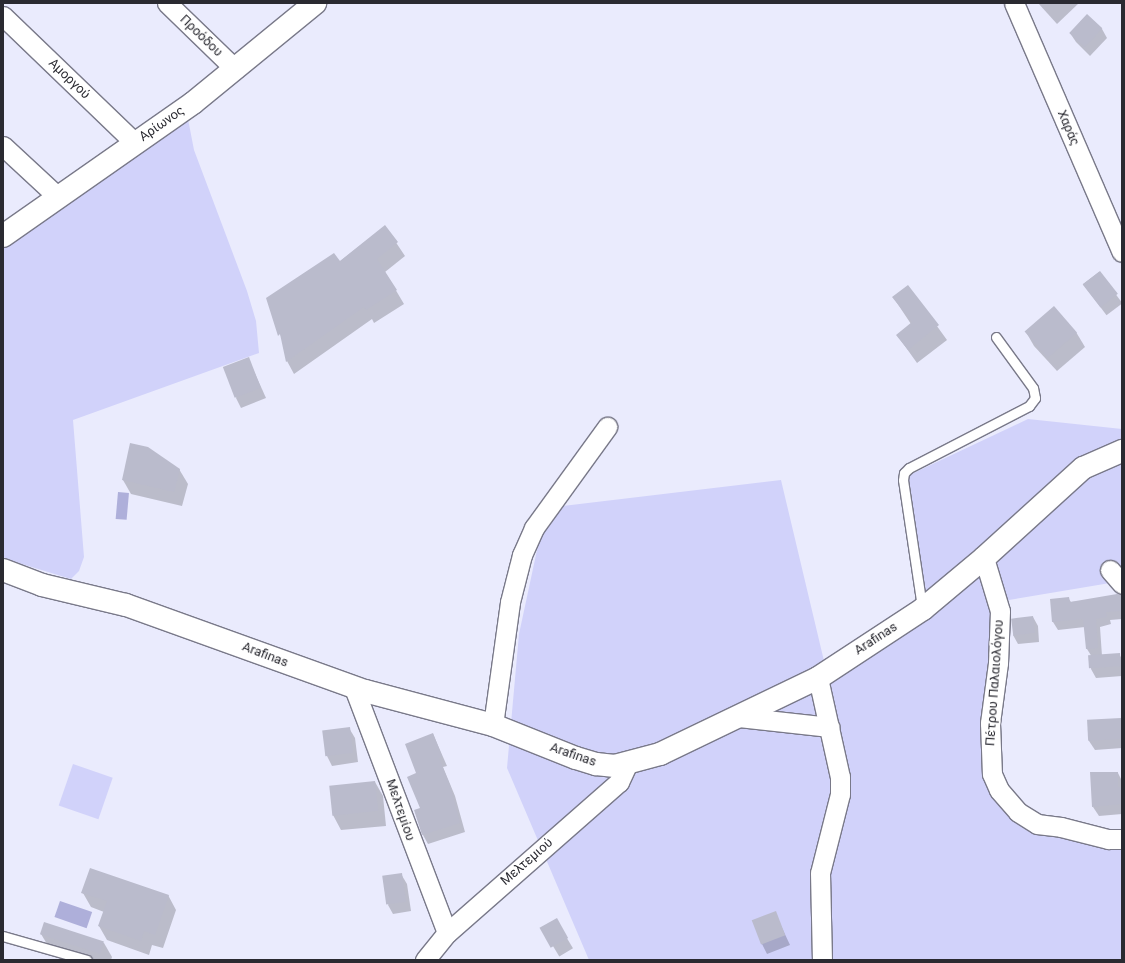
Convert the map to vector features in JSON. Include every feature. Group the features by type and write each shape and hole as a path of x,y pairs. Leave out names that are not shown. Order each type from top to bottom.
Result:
{"main road":[{"name":"Αρίωνος","path":"3,236 193,103 315,3"},
{"name":"Arafinas","path":"3,570 42,585 126,605 354,688 493,725 596,764 627,765 660,754 818,678 923,609 984,558 1077,472 1097,460 1122,451"}],"street":[{"name":"Προόδου","path":"167,3 235,69"},
{"name":"Χαράς","path":"1014,3 1122,252"},
{"name":"Αμοργού","path":"3,16 135,143"},
{"path":"3,146 58,197"},
{"path":"493,725 510,602 522,555 534,528 607,426"},
{"name":"Πέτρου Παλαιολόγου","path":"984,558 1000,611 990,723 992,774 999,790 1018,812 1037,824 1061,826 1108,839 1122,839"},
{"path":"1110,570 1122,584"},
{"path":"818,678 840,777 840,794 820,873 822,960"},
{"name":"Μελτεμίου","path":"354,688 447,932"},
{"path":"739,717 829,727"},
{"name":"Μελτεμιού","path":"425,960 447,932 619,782 627,765"}],"lane":[{"path":"923,609 903,480 904,473 909,468 1029,406 1035,398 1033,388 996,337"},
{"path":"3,936 87,960"}],"shaded area":[{"path":"188,119 194,150 247,291 256,321 259,353 73,420 84,557 79,571 71,579 12,561 3,557 3,247"},
{"path":"1028,419 1122,429 1122,581 997,602 985,780 1024,821 1066,839 1122,845 1122,960 589,960 507,768 519,634 546,508 781,480 829,682 917,615 903,478"},
{"path":"118,492 129,493 127,520 116,519"},
{"path":"73,764 113,778 98,819 59,806"},
{"path":"60,901 92,912 87,928 54,917"}],"building":[{"path":"1087,14 1102,28 1085,47 1069,33"},
{"path":"385,225 398,242 377,259 397,290 366,310 364,307 286,362 280,334 278,336 266,298 334,253 340,261"},
{"path":"1100,271 1118,294 1101,307 1083,285"},
{"path":"908,285 939,325 908,350 896,335 912,322 892,297"},
{"path":"1054,306 1077,332 1048,358 1025,332"},
{"path":"249,357 261,388 235,398 223,367"},
{"path":"130,443 148,447 180,469 174,492 122,480"},
{"path":"1117,594 1122,595 1122,611 1106,612 1107,617 1096,619 1098,648 1086,649 1083,619 1052,622 1050,599 1069,597 1070,602"},
{"path":"1033,616 1035,633 1013,636 1011,619"},
{"path":"1120,653 1121,666 1089,668 1088,655"},
{"path":"1121,718 1122,739 1088,741 1087,720"},
{"path":"350,727 353,753 325,756 322,730"},
{"path":"433,733 442,756 439,758 450,785 460,823 422,835 414,810 420,808 407,777 416,773 405,744"},
{"path":"1090,772 1118,772 1118,787 1122,787 1122,804 1092,807"},
{"path":"375,781 378,811 332,816 329,786"},
{"path":"90,868 169,895 155,935 144,931 141,941 98,926 107,901 81,893"},
{"path":"402,873 406,902 386,905 382,876"},
{"path":"776,911 785,935 761,945 752,920"},
{"path":"557,918 568,938 551,948 540,928"},
{"path":"44,922 104,941 100,954 40,934"}]}
